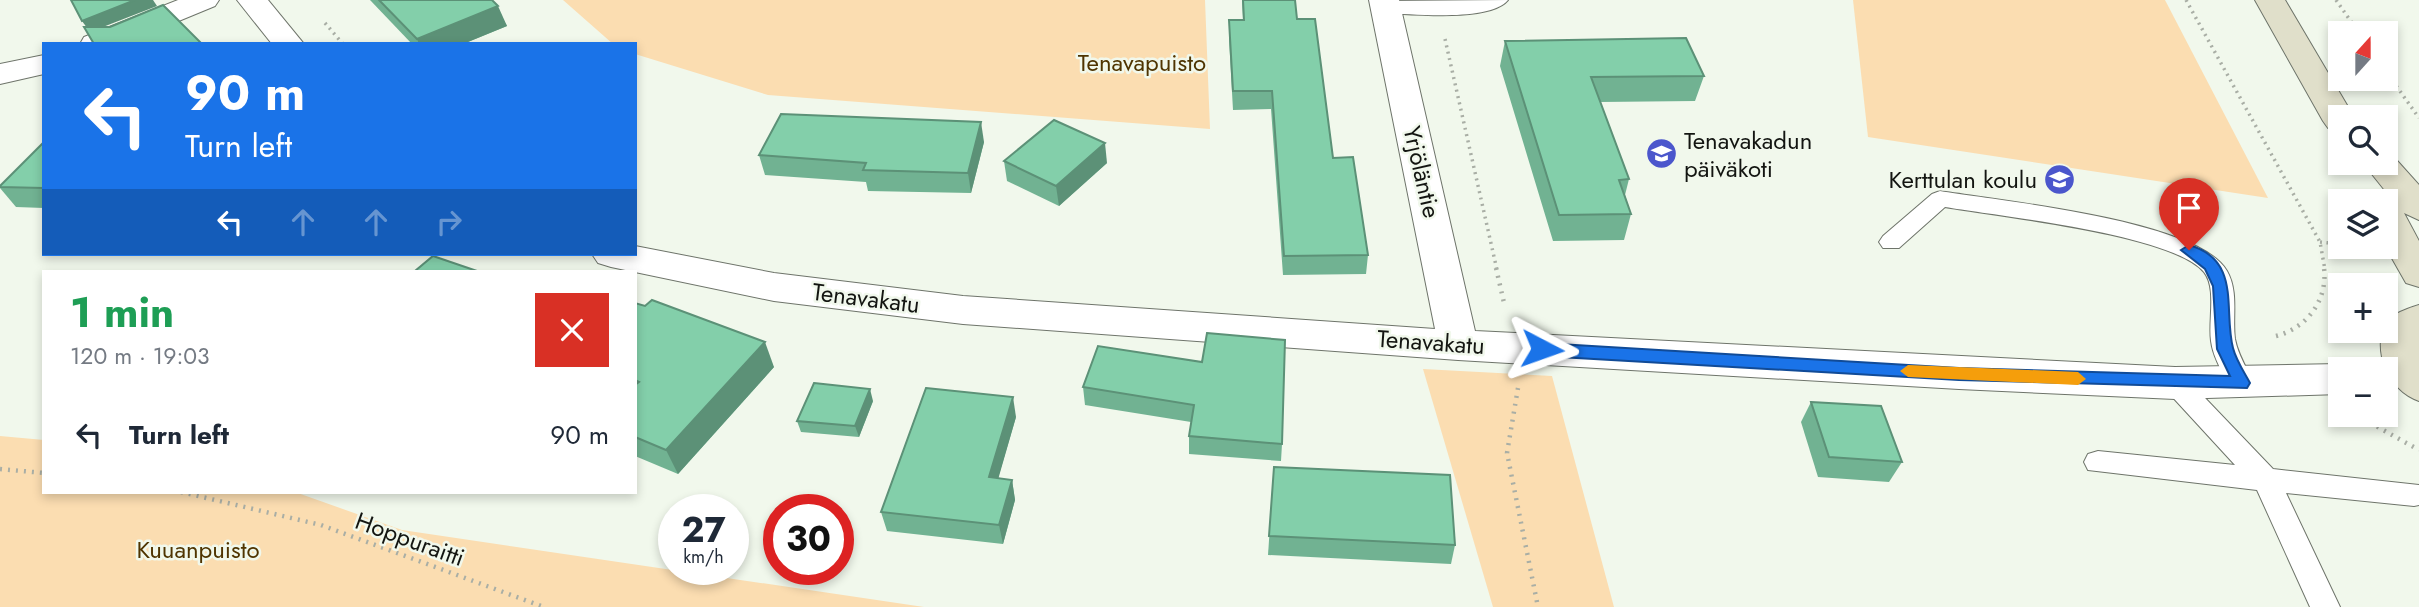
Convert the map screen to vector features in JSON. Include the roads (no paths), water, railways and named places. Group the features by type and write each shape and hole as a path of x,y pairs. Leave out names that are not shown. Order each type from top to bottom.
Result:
{"street":[{"path":"100,42 204,0"},
{"path":"251,0 287,42"},
{"path":"2270,0 2332,105"},
{"name":"Yrjöläntie","path":"1385,4 1458,345"},
{"path":"4,78 42,65"},
{"path":"2391,175 2419,208"},
{"path":"2398,236 2419,274"},
{"name":"Tenavakatu","path":"621,256 774,287 963,310 1458,345 1959,374 2175,383 2328,379"},
{"path":"2405,380 2397,345 2400,333 2419,319"}],"lane":[{"path":"1385,4 1438,8 1488,4 1498,0"},
{"path":"1891,242 1940,199 2131,233 2189,250 2212,266 2221,286 2225,349 2241,383"},
{"path":"2175,383 2266,480 2325,607"},
{"path":"2098,462 2414,495"}],"place":[{"name":"Tenavakadun päiväkoti","path":"1661,154"},
{"name":"Kerttulan koulu","path":"2060,179"}],"park label":[{"name":"Tenavapuisto","path":"1142,62"},
{"name":"Kuuanpuisto","path":"198,549"}]}
